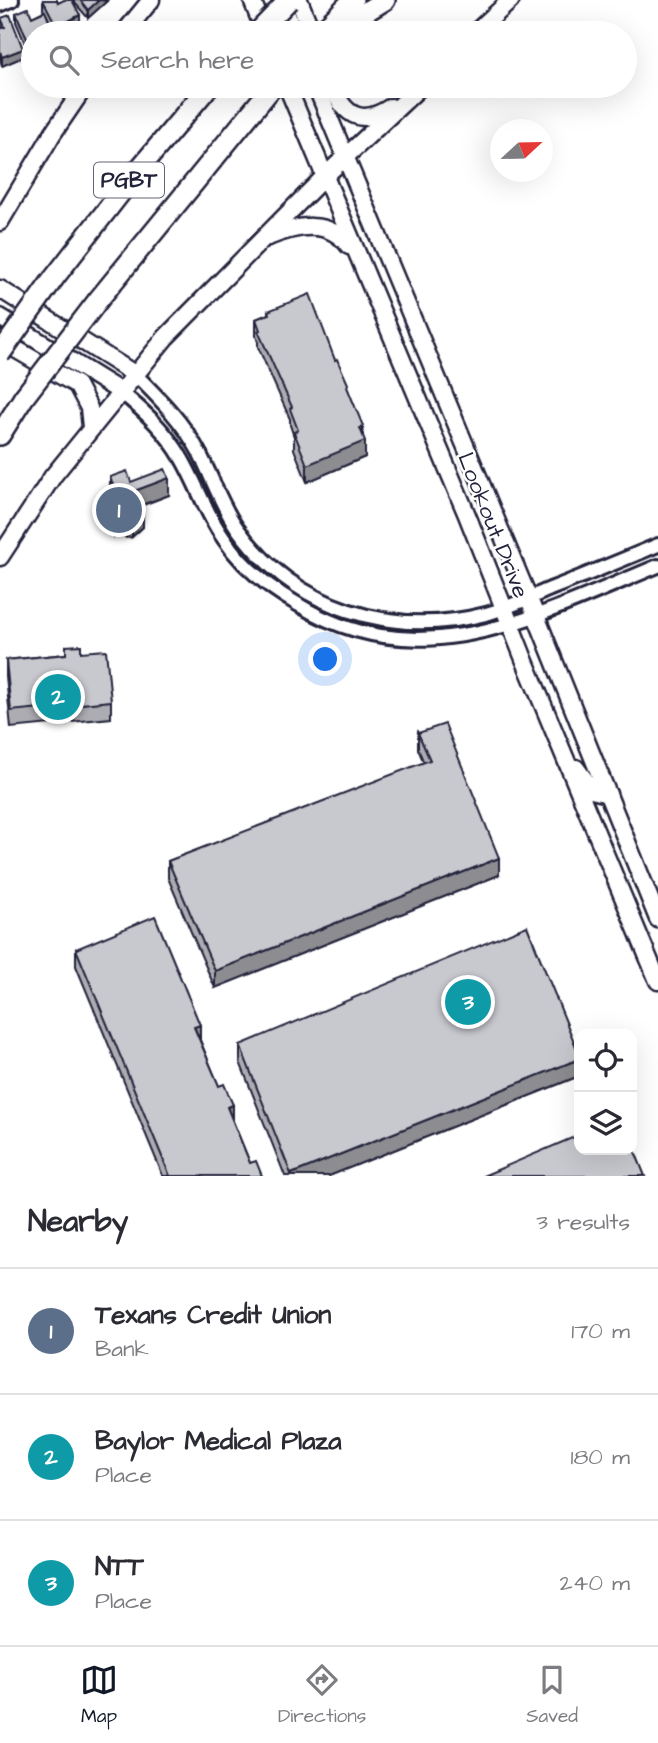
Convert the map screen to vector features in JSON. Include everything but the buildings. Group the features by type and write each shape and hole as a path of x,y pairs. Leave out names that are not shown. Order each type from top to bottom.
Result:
{"highway":[{"path":"269,21 289,0"},
{"path":"335,21 357,4 385,0"},
{"path":"342,21 357,4"},
{"name":"PGBT","path":"0,354 54,278 135,174 199,98"},
{"name":"PGBT","path":"0,435 24,397 99,299 263,98"}],"main road":[{"path":"134,21 151,0"},
{"path":"252,0 260,21"},
{"path":"281,0 289,21"},
{"path":"299,0 307,21"},
{"path":"488,21 511,0"},
{"path":"0,222 77,98"},
{"name":"Lookout Drive","path":"292,98 658,981"},
{"name":"Lookout Drive","path":"321,98 536,616 658,919"},
{"path":"338,98 349,112 367,119 390,108 401,98"},
{"path":"0,557 53,476 166,337 324,177 409,98"},
{"path":"0,207 16,197"},
{"path":"266,238 300,227 320,227 340,235 362,265"},
{"path":"0,289 136,375"},
{"path":"0,317 121,392"},
{"path":"0,340 77,385 89,408 91,427"},
{"path":"559,743 593,790 608,794"}],"street":[{"path":"0,5 12,0"},
{"path":"136,375 170,409 187,431 236,527 275,571 327,603 358,615 415,623 469,617 504,608 658,545"},
{"path":"121,392 163,430 181,457 224,540 265,584 331,624 378,636 410,639 474,634 536,616 658,566"},
{"path":"265,584 275,571"}],"place":[{"name":"Texans Credit Union","path":"119,510"},
{"name":"Baylor Medical Plaza","path":"58,697"},
{"name":"NTT","path":"468,1002"}]}
